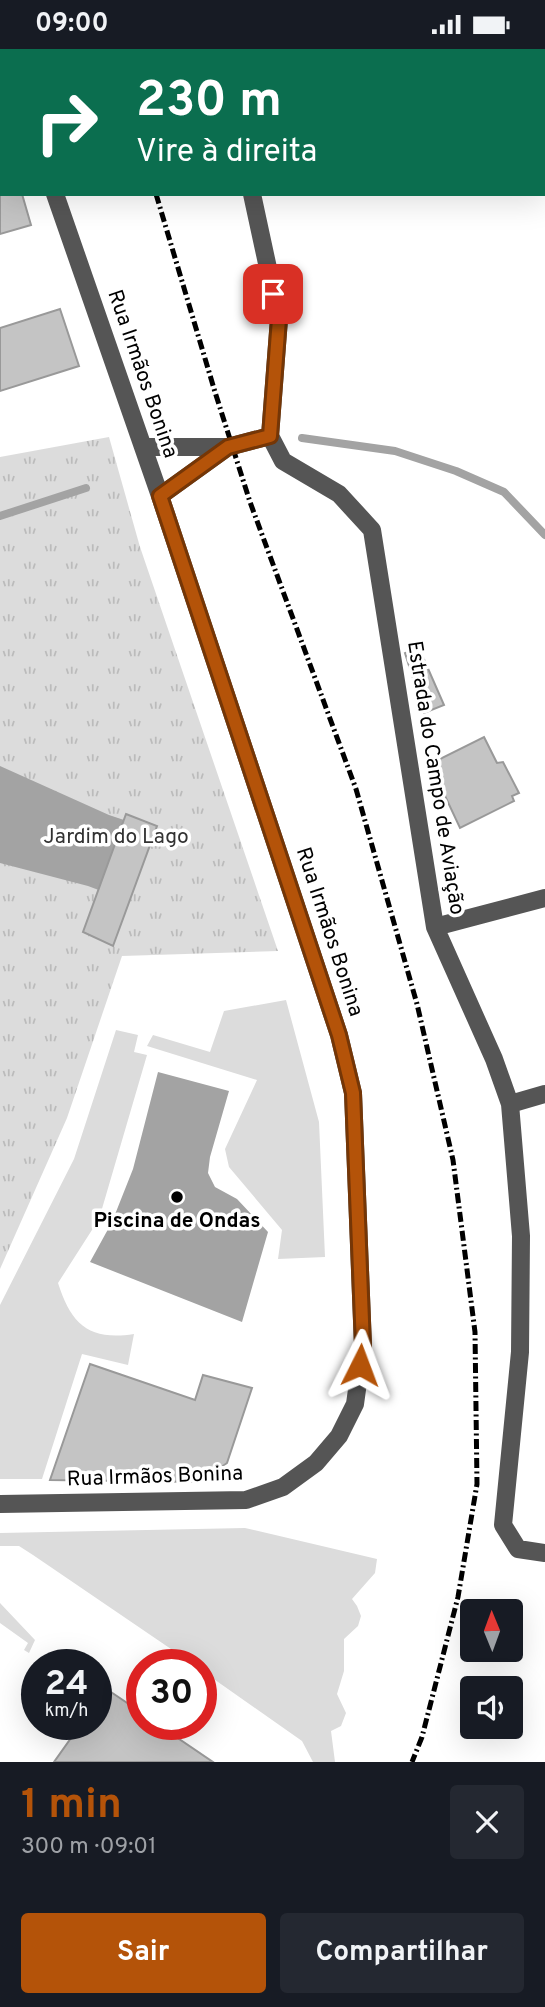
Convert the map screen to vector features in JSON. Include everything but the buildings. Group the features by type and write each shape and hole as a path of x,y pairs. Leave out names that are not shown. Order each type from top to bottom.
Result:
{"street":[{"name":"Rua Irmãos Bonina","path":"0,1504 246,1500 283,1487 316,1463 340,1436 355,1404 363,1346 353,1093 339,1035 160,496 56,196"},
{"path":"143,447 228,447 270,436 279,319 252,196"},
{"name":"Estrada do Campo de Aviação","path":"270,436 283,461 339,494 372,530 435,927 494,1059 510,1104 521,1236 520,1352 503,1525 518,1549 545,1552"},
{"path":"160,496 228,447"},
{"path":"435,927 545,898"},
{"path":"510,1104 545,1094"}],"green space":[{"name":"Jardim do Lago","path":"109,437 140,547 278,951 122,956 67,1118 0,1269 0,457"},
{"path":"286,1000 319,1122 325,1257 278,1259 282,1230 229,1167 225,1149 257,1080 147,1046 153,1035 210,1052 224,1011"},
{"path":"116,1030 138,1035 134,1052 147,1055 99,1219 58,1283 69,1309 84,1327 105,1335 134,1334 128,1365 82,1354 42,1479 0,1479 0,1305 74,1159"},
{"path":"245,1528 377,1559 375,1573 352,1599 361,1616 358,1626 344,1639 344,1671 337,1694 346,1713 341,1726 331,1731 335,1762 313,1762 302,1741 217,1681 217,1649 171,1649 19,1546 0,1546 0,1533"},
{"path":"0,1603 35,1640 31,1649 25,1649 28,1643 0,1623"}],"shaded area":[{"path":"0,766 109,815 154,830 128,901 88,886 0,863"},
{"name":"Piscina de Ondas","path":"158,1072 229,1091 208,1173 215,1187 237,1199 268,1232 242,1322 90,1262 112,1222 133,1169"}],"waterway":[{"path":"302,438 395,451 456,471 504,492 545,535"},
{"path":"0,516 86,488"}],"railway":[{"path":"157,196 250,502 356,789 417,1004 453,1160 475,1332 477,1484 458,1597 422,1737 412,1762"}],"place":[{"name":"Piscina de Ondas","path":"177,1197"}],"route":[{"path":"273,294 279,319 270,436 228,447 160,496 339,1035 353,1093 363,1346 360,1365"}]}
